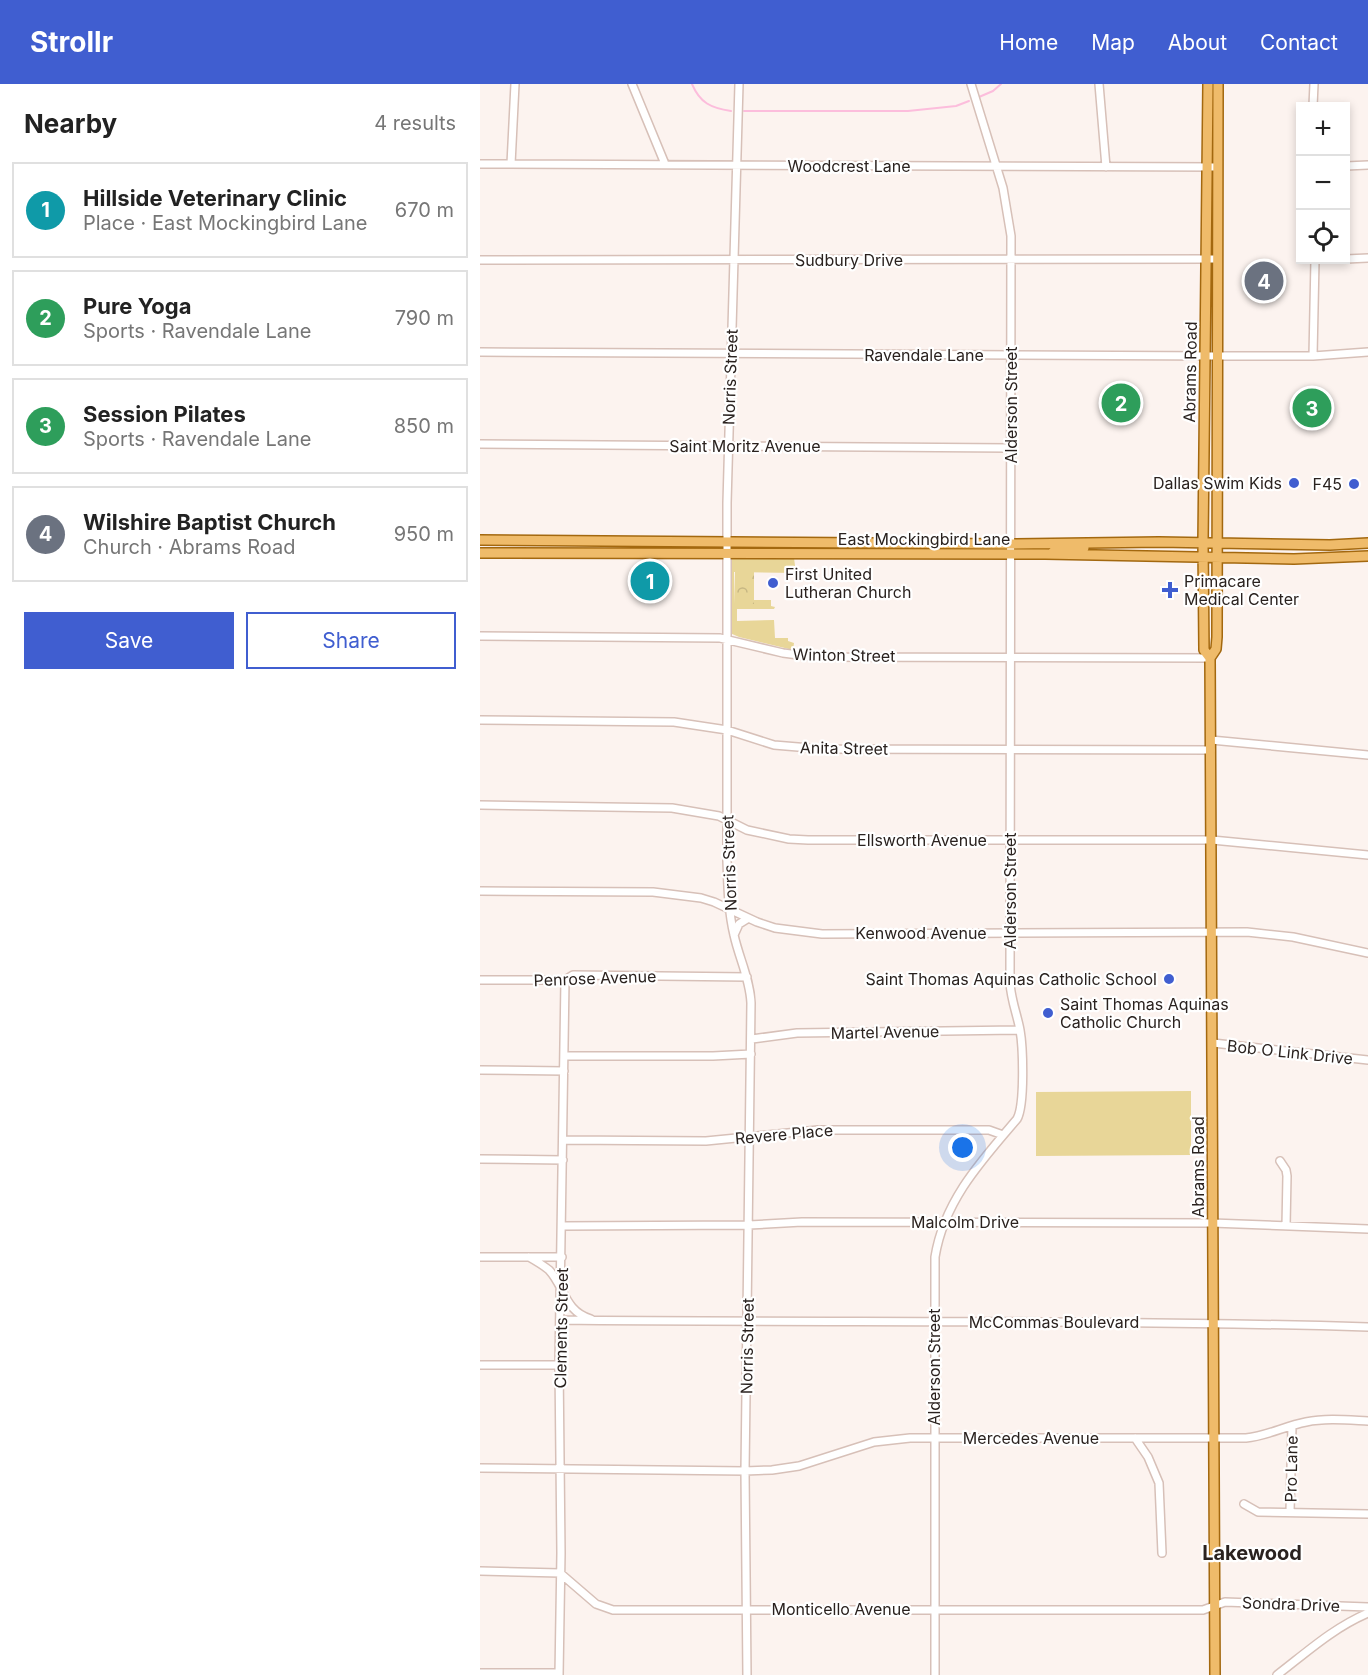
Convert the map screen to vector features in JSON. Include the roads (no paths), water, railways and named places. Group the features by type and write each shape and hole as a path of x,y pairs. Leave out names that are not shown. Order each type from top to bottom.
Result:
{"main road":[{"name":"Abrams Road","path":"1208,84 1213,167"},
{"name":"Abrams Road","path":"1215,1675 1210,658 1216,649 1216,356 1212,259 1213,167 1218,84"},
{"name":"Abrams Road","path":"1210,658 1204,650 1203,543 1205,356 1212,259"},
{"path":"1204,427 1216,427"},
{"name":"East Mockingbird Lane","path":"480,540 548,547"},
{"path":"1045,554 1064,549 1083,548 1092,542"},
{"name":"East Mockingbird Lane","path":"480,553 548,547 1009,549 1092,542 1368,543"},
{"name":"East Mockingbird Lane","path":"1009,549 1045,554 1203,558 1294,559 1368,556"}],"street":[{"path":"511,164 515,84"},
{"path":"632,84 665,164"},
{"name":"Norris Street","path":"739,84 726,548 727,821 728,909 750,990 752,1039 745,1471 747,1675"},
{"name":"Alderson Street","path":"935,1675 935,1257 938,1238 944,1222 960,1191 1017,1119 1021,1108 1020,1030 1010,991 1011,259 1008,212 1003,188 971,84"},
{"path":"1099,84 1106,167"},
{"path":"1313,102 1314,84"},
{"name":"Woodcrest Lane","path":"480,164 1213,167"},
{"path":"1350,166 1368,165"},
{"path":"1350,259 1368,258"},
{"name":"Sudbury Drive","path":"480,260 1212,259"},
{"path":"1313,356 1315,264"},
{"name":"Ravendale Lane","path":"480,352 1313,356 1368,352"},
{"name":"Saint Moritz Avenue","path":"480,444 1010,448"},
{"name":"Winton Street","path":"480,636 727,638 783,653 814,657 1210,658"},
{"name":"Anita Street","path":"480,720 646,721 727,730 774,745 796,748 1010,750 1211,745 1368,755"},
{"name":"Ellsworth Avenue","path":"480,805 672,808 719,816 747,830 789,839 1212,840 1368,855"},
{"name":"Kenwood Avenue","path":"480,891 653,892 701,898 747,919 775,928 822,934 1247,932 1293,937 1368,952"},
{"path":"734,935 739,924 747,919"},
{"name":"Penrose Avenue","path":"480,980 565,980 573,975 747,977"},
{"name":"Clements Street","path":"559,1674 561,1573 559,1365 565,980"},
{"name":"Martel Avenue","path":"752,1039 797,1033 1020,1030"},
{"name":"Bob O Link Drive","path":"1213,1043 1368,1060"},
{"path":"565,1056 751,1054"},
{"path":"480,1071 564,1071"},
{"name":"Revere Place","path":"564,1140 706,1141 818,1130 989,1130 1003,1135"},
{"path":"480,1159 563,1160"},
{"path":"1280,1161 1287,1176 1286,1226"},
{"name":"Malcolm Drive","path":"562,1226 944,1222 1212,1223 1368,1229"},
{"path":"480,1257 562,1257"},
{"path":"529,1257 549,1270 561,1292 577,1312 596,1320"},
{"name":"McCommas Boulevard","path":"560,1320 748,1323 1213,1322 1368,1327"},
{"path":"480,1365 559,1365"},
{"name":"Mercedes Avenue","path":"480,1468 745,1471 799,1466 874,1442 896,1439 1263,1437 1292,1426 1322,1420 1368,1421"},
{"name":"Pro Lane","path":"1290,1512 1292,1426"},
{"path":"1135,1438 1148,1457 1159,1483 1162,1553"},
{"path":"1244,1504 1258,1512 1368,1514"},
{"path":"480,1571 561,1573"},
{"name":"Monticello Avenue","path":"561,1573 596,1604 613,1610 1203,1610 1214,1606"},
{"name":"Sondra Drive","path":"1214,1606 1225,1602 1368,1607"},
{"path":"1277,1675 1331,1632 1368,1614"},
{"path":"480,1673 559,1674"}],"waterway":[{"path":"692,84 707,104 731,111"},
{"path":"979,97 993,91 1001,84"},
{"path":"744,111 908,111 956,106 969,101"}],"place":[{"name":"Wilshire Baptist Church","path":"1264,281"},
{"name":"Pure Yoga","path":"1121,403"},
{"name":"Session Pilates","path":"1312,408"},
{"name":"Dallas Swim Kids","path":"1294,483"},
{"name":"F45","path":"1354,484"},
{"name":"Hillside Veterinary Clinic","path":"650,581"},
{"name":"First United Lutheran Church","path":"773,583"},
{"name":"Primacare Medical Center","path":"1170,590"},
{"name":"Saint Thomas Aquinas Catholic School","path":"1169,979"},
{"name":"Saint Thomas Aquinas Catholic Church","path":"1048,1013"}],"district":[{"name":"Lakewood","path":"1252,1553"}]}
